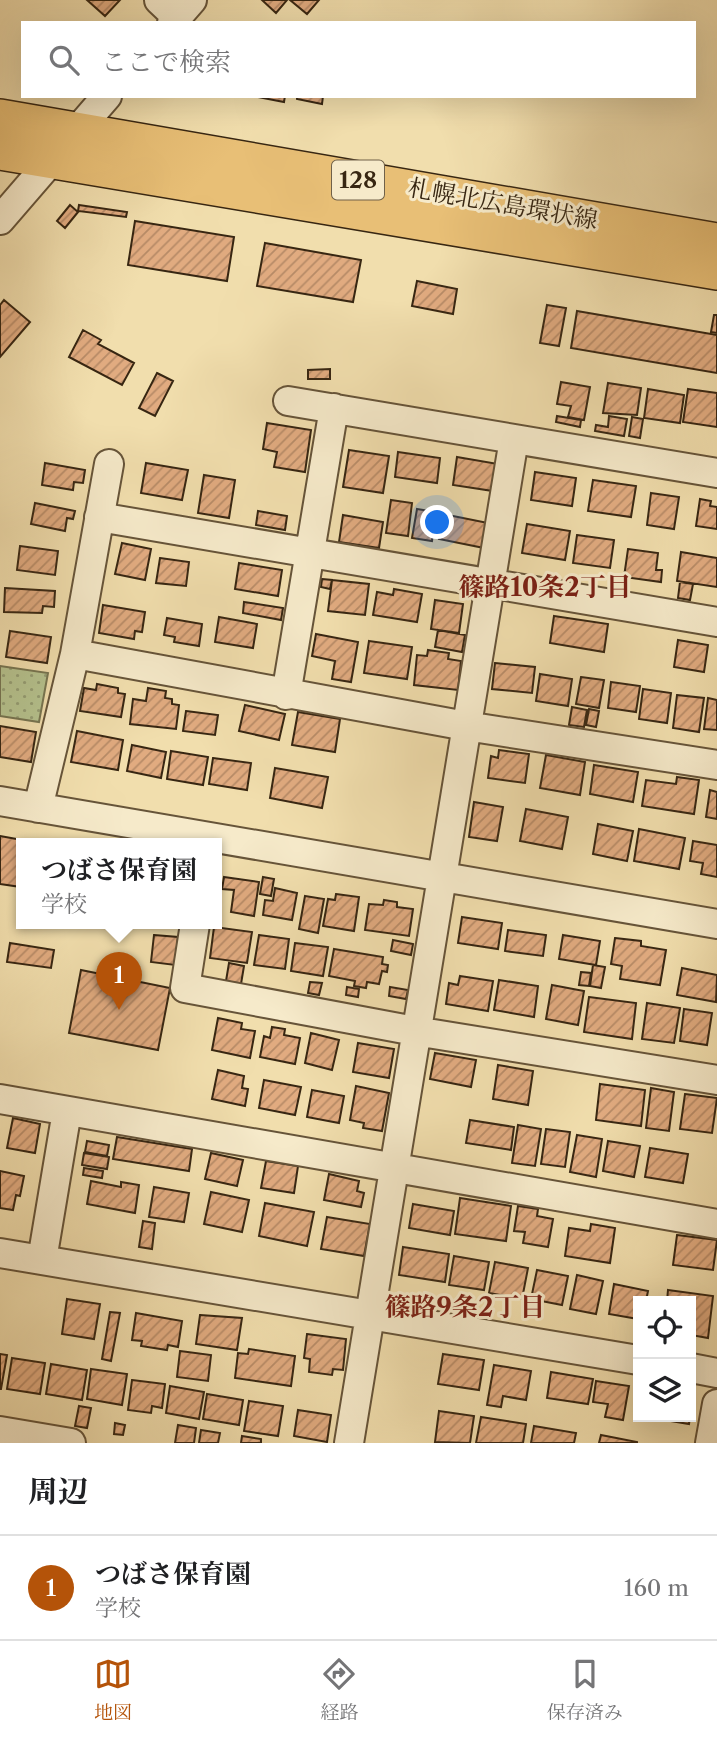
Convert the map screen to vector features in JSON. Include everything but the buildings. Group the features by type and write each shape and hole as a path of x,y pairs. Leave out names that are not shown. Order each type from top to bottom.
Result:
{"main road":[{"name":"札幌北広島環状線","path":"0,117 717,241"},
{"name":"札幌北広島環状線","path":"0,152 717,272"}],"street":[{"path":"0,220 105,98"},
{"path":"288,401 717,473"},
{"path":"286,695 334,408"},
{"path":"349,1443 514,439"},
{"path":"38,808 75,654 109,464"},
{"path":"99,517 310,555 717,622"},
{"path":"75,654 286,695 717,765"},
{"path":"0,802 193,838"},
{"path":"222,843 717,924"},
{"path":"194,929 185,988 415,1031 717,1080"},
{"path":"0,1099 393,1170 717,1224"},
{"path":"42,1260 67,1111"},
{"path":"0,1253 633,1359"},
{"path":"696,1369 717,1373"},
{"path":"710,1443 717,1404"},
{"path":"7,1435 71,1443"}],"green space":[{"path":"0,666 48,673 39,722 0,716"}],"place":[{"name":"つばさ保育園","path":"119,1010"}],"district":[{"name":"篠路10条2丁目","path":"545,587"},
{"name":"篠路9条2丁目","path":"465,1307"}]}
